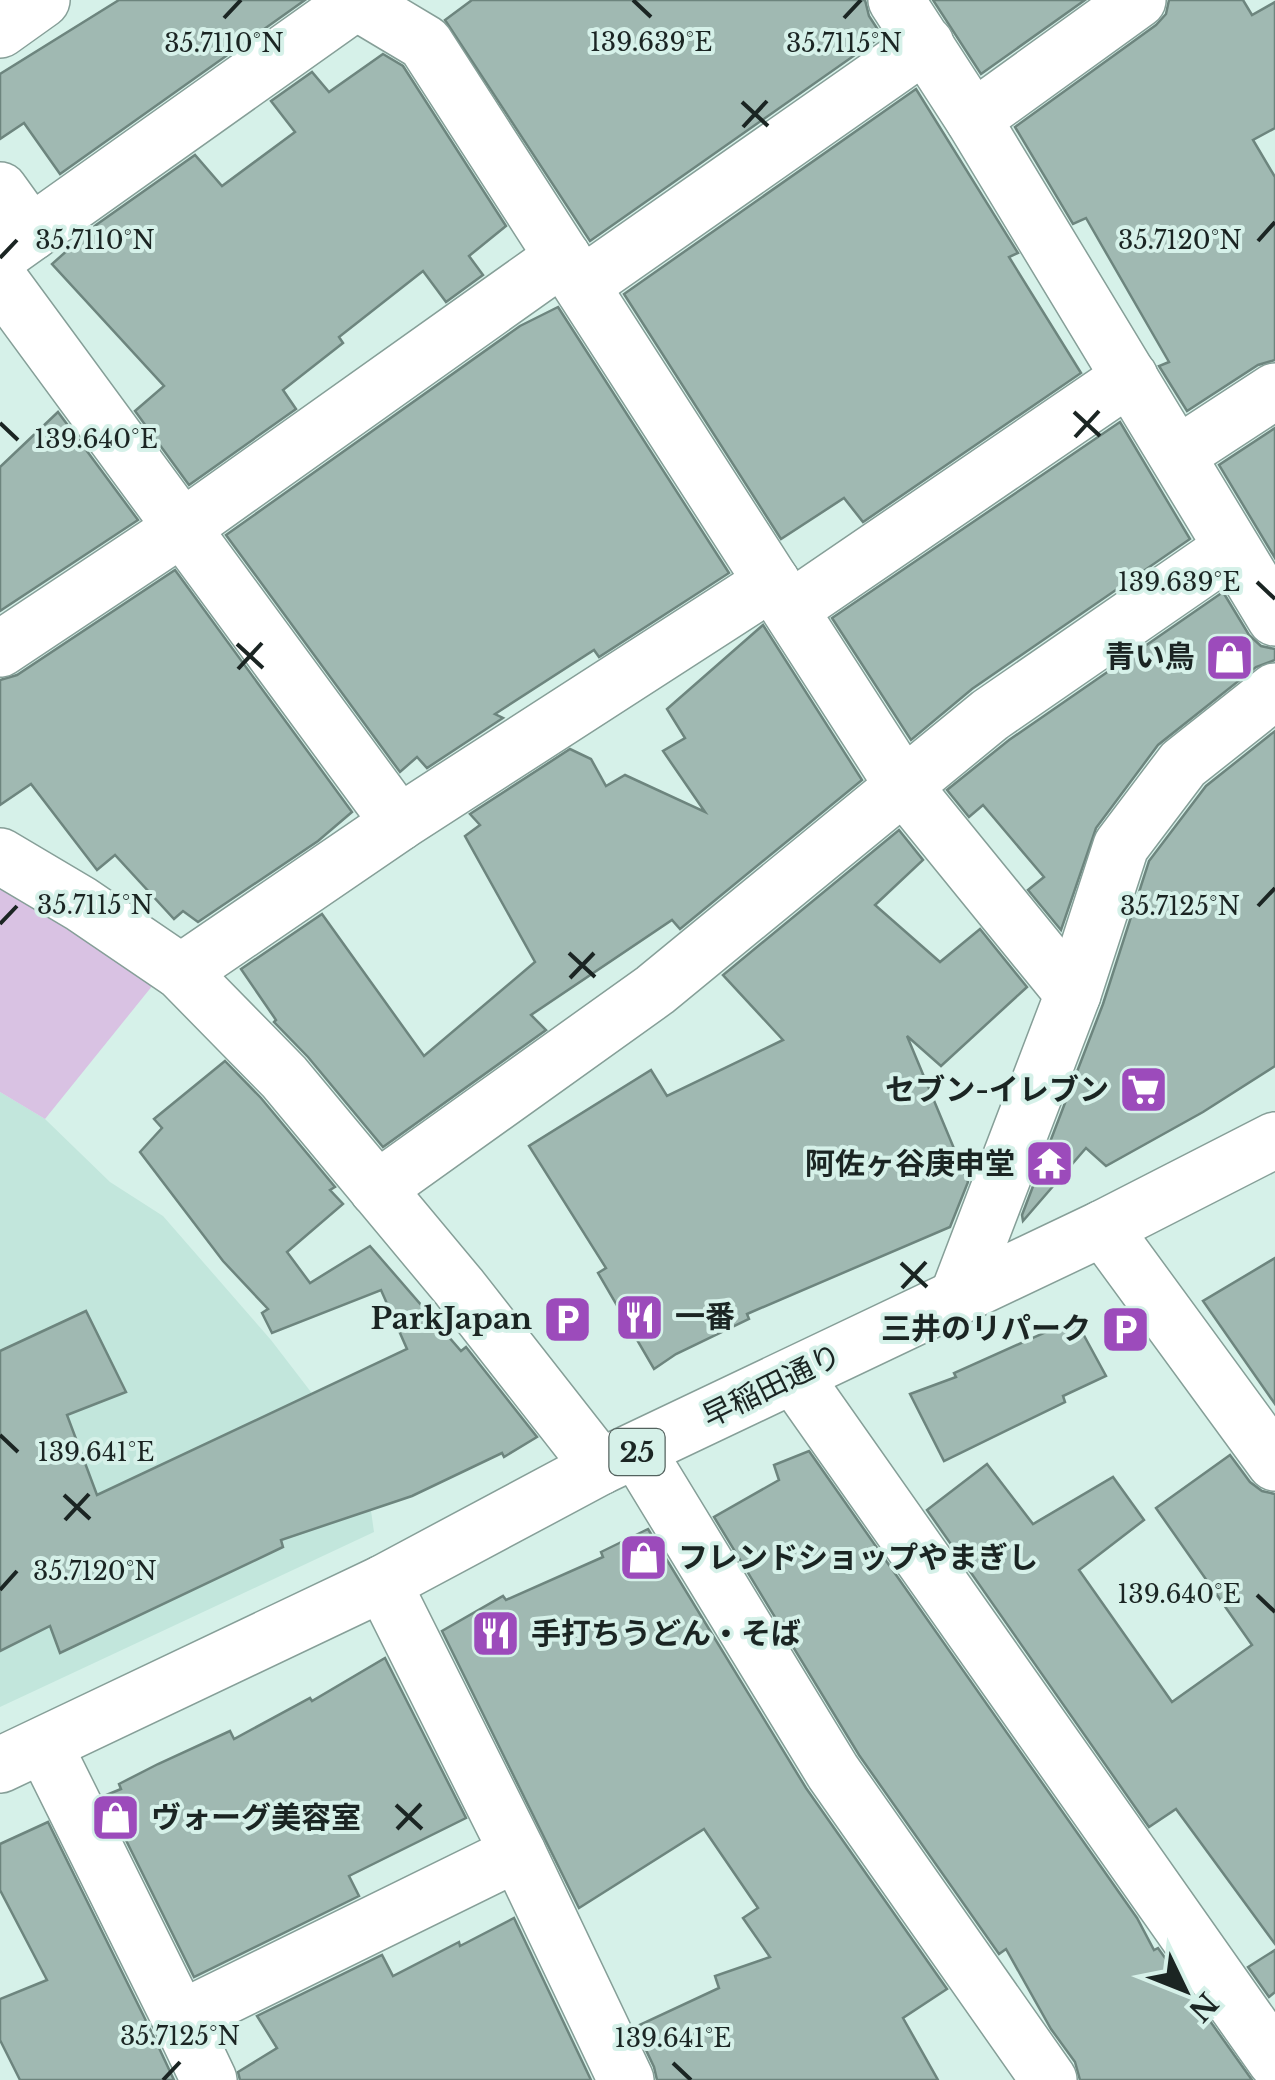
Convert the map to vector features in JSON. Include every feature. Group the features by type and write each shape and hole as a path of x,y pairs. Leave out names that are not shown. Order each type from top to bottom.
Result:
{"street":[{"path":"0,30 42,0"},
{"path":"896,0 973,119 1275,618"},
{"path":"973,119 1138,0"},
{"path":"10,226 354,1 425,43 902,784 1073,994"},
{"path":"0,649 572,271 926,44"},
{"path":"0,280 399,823"},
{"path":"181,972 399,823 782,595 1130,376"},
{"path":"1177,455 1275,391"},
{"path":"377,1189 655,990 990,715 1232,548"},
{"path":"958,1294 1073,994 1121,846 1183,764 1275,691"},
{"path":"0,856 81,904 181,972 284,1077 459,1287 619,1459 1049,2080"},
{"name":"早稲田通り","path":"22,1755 383,1582 619,1459 958,1294 1104,1228 1275,1140"},
{"path":"1104,1228 1275,1463"},
{"path":"794,1376 1275,2060"},
{"path":"383,1582 626,2080"},
{"path":"22,1755 180,2020 209,2080"},
{"path":"180,2020 518,1853"}],"shaded area":[{"path":"0,877 161,975 45,1119 0,1092"},
{"path":"0,1092 45,1119 110,1182 163,1216 271,1340 364,1461 374,1532 0,1707"}],"building":[{"path":"119,0 305,0 60,174 24,123 0,139 0,74"},
{"path":"472,0 865,0 869,16 882,36 590,241 445,20"},
{"path":"933,0 1085,0 981,74"},
{"path":"1169,0 1243,0 1252,15 1275,2 1275,128 1253,140 1275,177 1275,360 1258,365 1187,411 1159,366 1169,362 1086,218 1073,224 1015,127 1156,25 1166,14"},
{"path":"383,54 403,66 506,226 469,256 483,275 446,302 423,271 339,337 343,343 283,390 296,409 189,485 135,411 164,386 52,264 96,225 195,155 222,186 295,132 271,101 312,72 329,92"},
{"path":"916,89 1018,253 1009,257 1081,373 863,522 844,498 781,539 624,294"},
{"path":"558,307 729,573 599,657 594,650 495,714 503,718 427,768 417,757 400,772 226,535 520,326"},
{"path":"58,412 138,520 0,611 0,467"},
{"path":"1120,422 1190,539 972,689 911,740 832,618"},
{"path":"1275,428 1275,558 1219,465"},
{"path":"175,570 352,812 318,841 198,922 183,911 174,919 115,855 97,870 31,784 0,805 0,680 17,675"},
{"path":"1223,592 1249,635 1261,646 1275,649 1275,660 1256,667 1158,745 1096,828 1061,930 1028,890 1044,877 983,805 969,817 947,790 1009,740"},
{"path":"763,625 862,780 680,929 672,920 531,1015 546,1030 383,1147 274,1022 241,969 322,914 424,1056 535,962 465,836 480,825 470,814 570,749 591,759 606,786 625,775 705,812 663,751 685,738 667,709"},
{"path":"1275,731 1275,1066 1106,1166 1086,1148 1023,1221 1022,1215 1103,1004 1149,861 1206,786"},
{"path":"899,830 923,860 875,905 940,962 980,929 1027,987 941,1066 907,1036 968,1182 950,1227 747,1314 749,1319 676,1354 654,1369 598,1273 606,1268 529,1146 651,1070 667,1096 783,1040 723,975"},
{"path":"225,1061 335,1187 330,1190 343,1204 287,1252 310,1283 370,1246 461,1351 466,1347 537,1437 504,1457 502,1453 412,1496 281,1540 283,1547 60,1653 50,1626 0,1651 0,1351 86,1311 126,1392 67,1415 97,1495 407,1349 381,1290 272,1333 262,1313 268,1309 223,1261 140,1152 162,1128 154,1119"},
{"path":"1275,1258 1275,1404 1203,1301"},
{"path":"1075,1319 1106,1376 1063,1396 1065,1402 944,1461 910,1394 956,1377 954,1373"},
{"path":"809,1451 1137,1918 1154,1950 1158,1948 1252,2080 1080,2080 1075,2062 1051,2029 1006,1949 999,1954 859,1755 714,1517 779,1480 774,1465"},
{"path":"1230,1455 1250,1482 1275,1494 1275,1944 1176,1809 1149,1827 927,1510 987,1464 1033,1524 1113,1477 1144,1520 1079,1570 1172,1702 1252,1645 1156,1508"},
{"path":"648,1529 806,1788 947,1989 903,2018 938,2080 657,2080 635,2027 719,1988 715,1976 770,1957 743,1918 758,1908 704,1829 579,1908 442,1631 503,1596 506,1600 603,1557 601,1552"},
{"path":"385,1658 466,1818 349,1876 359,1896 194,1977 104,1796 121,1789 119,1784 230,1731 234,1739 310,1698 312,1701"},
{"path":"48,1822 174,2080 20,2080 0,2040 0,1999 47,1980 0,1890 0,1844"},
{"path":"514,1918 591,2080 240,2080 238,2072 277,2048 257,2016 382,1955 393,1976"},
{"path":"1275,1950 1275,1992 1269,1997 1248,1967"}],"place":[{"name":"青い鳥","path":"1230,657"},
{"name":"セブン-イレブン","path":"1144,1090"},
{"name":"阿佐ヶ谷庚申堂","path":"1050,1164"},
{"name":"一番","path":"640,1317"},
{"name":"ParkJapan","path":"567,1319"},
{"name":"三井のリパーク","path":"1126,1329"},
{"name":"フレンドショップやまぎし","path":"643,1558"},
{"name":"手打ちうどん・そば","path":"496,1634"},
{"name":"ヴォーグ美容室","path":"116,1818"}]}
